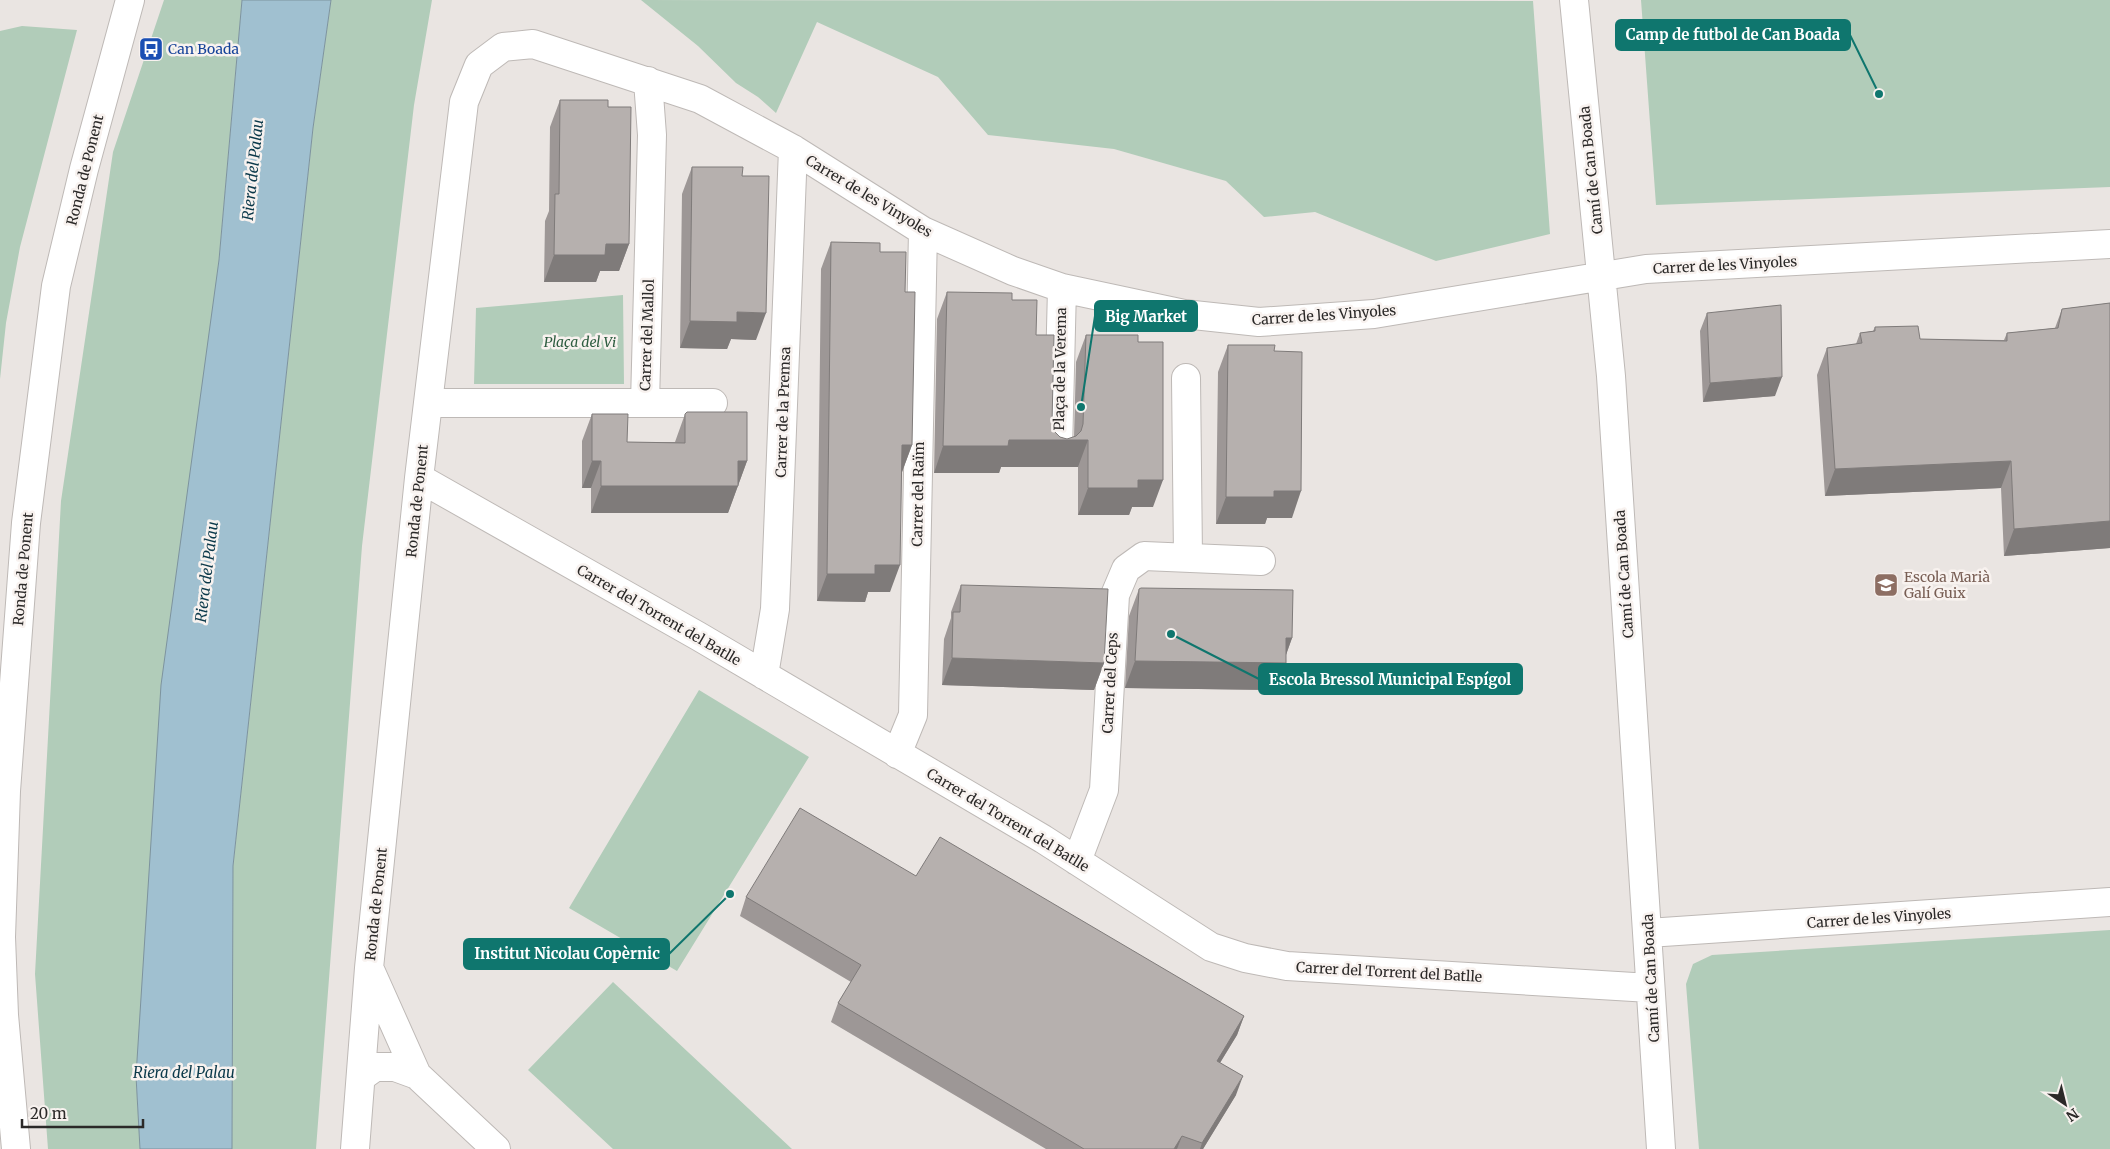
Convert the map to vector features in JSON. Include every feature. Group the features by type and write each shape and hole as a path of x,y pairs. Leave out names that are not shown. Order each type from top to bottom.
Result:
{"street":[{"name":"Ronda de Ponent","path":"16,1149 4,1015 1,937 7,782 26,523 56,286 84,169 130,0"},
{"name":"Camí de Can Boada","path":"1574,0 1612,386 1661,1149"},
{"name":"Carrer de les Vinyoles","path":"480,65 503,47 533,44 700,99 793,149 924,231 1013,271 1062,288 1184,314 1259,322 1374,314 1646,269 2110,244"},
{"name":"Ronda de Ponent","path":"355,1149 369,968 419,478 464,102 480,65"},
{"name":"Carrer del Mallol","path":"428,403 645,403 652,135 648,81"},
{"name":"Carrer de la Premsa","path":"764,675 775,609 793,149"},
{"name":"Carrer del Raïm","path":"897,754 913,715 924,231"},
{"name":"Plaça de la Verema","path":"1058,450 1062,288"},
{"path":"1186,378 1188,557"},
{"path":"645,403 713,403"},
{"name":"Carrer del Torrent del Batlle","path":"419,478 764,675 1077,861 1211,947 1245,958 1287,966 1650,988"},
{"name":"Carrer del Ceps","path":"1077,861 1104,790 1115,594 1126,569 1144,556 1261,561"},
{"name":"Carrer de les Vinyoles","path":"1648,933 2110,902"},
{"path":"369,968 417,1075"},
{"path":"361,1077 375,1067 395,1066 417,1075 496,1149"}],"green space":[{"path":"164,0 242,0 219,260 136,1076 140,1149 48,1149 35,974 61,501 113,152"},
{"path":"331,0 432,0 414,105 362,546 316,1149 232,1149 233,866 313,128"},
{"path":"641,0 1533,1 1550,234 1436,261 1315,212 1264,217 1226,181 1114,149 988,135 938,77 817,22 776,113 758,97 736,83 698,46"},
{"path":"1641,0 2110,0 2110,187 1656,205"},
{"path":"22,26 77,30 20,247 6,323 0,379 0,31"},
{"name":"Plaça del Vi","path":"623,295 624,384 474,384 476,308"},
{"path":"699,690 809,757 677,971 569,908"},
{"path":"2110,930 2110,1149 1699,1149 1686,984 1693,964 1712,955"},
{"path":"613,982 792,1149 613,1149 528,1070"}],"water":[{"name":"Riera del Palau","path":"242,0 331,0 313,128 233,866 232,1149 140,1149 136,1076 161,685 219,260"}],"building":[{"path":"560,100 608,100 608,107 631,107 629,244 606,244 605,255 554,255 555,194 559,194"},
{"path":"692,167 743,167 742,176 769,176 766,313 737,312 737,322 690,321"},
{"path":"831,242 880,243 880,252 906,252 905,292 915,292 912,445 902,445 900,565 875,565 875,574 827,574"},
{"path":"947,292 1012,293 1012,300 1037,300 1036,335 1054,335 1052,423 1054,431 1060,437 1067,439 1076,436 1081,431 1083,424 1086,335 1138,335 1138,342 1163,342 1163,480 1138,480 1138,488 1088,488 1088,440 1009,440 1008,446 943,446"},
{"path":"2110,303 2110,521 2014,529 2011,461 1835,469 1827,348 1862,343 1860,333 1875,331 1875,327 1918,326 1920,339 2007,341 2007,333 2058,328 2062,309"},
{"path":"1781,305 1782,377 1710,383 1707,313"},
{"path":"1228,345 1275,345 1274,351 1302,352 1301,491 1274,491 1274,497 1226,497"},
{"path":"687,412 747,412 747,461 738,461 738,486 601,486 601,461 592,461 592,414 628,414 627,442 685,443 685,414"},
{"path":"961,585 1108,589 1104,663 952,658 953,612 960,612"},
{"path":"1139,589 1293,590 1292,638 1286,638 1286,663 1135,661"},
{"path":"800,808 916,876 940,837 1244,1016 1217,1061 1243,1076 1202,1143 1182,1136 1174,1149 1084,1149 838,1003 861,965 746,897"}],"place":[{"name":"Can Boada","path":"151,49"},
{"name":"Camp de futbol de Can Boada","path":"1879,94"},
{"name":"Big Market","path":"1081,407"},
{"name":"Escola Marià Galí Guix","path":"1886,585"},
{"name":"Escola Bressol Municipal Espígol","path":"1171,634"},
{"name":"Institut Nicolau Copèrnic","path":"730,894"}]}
